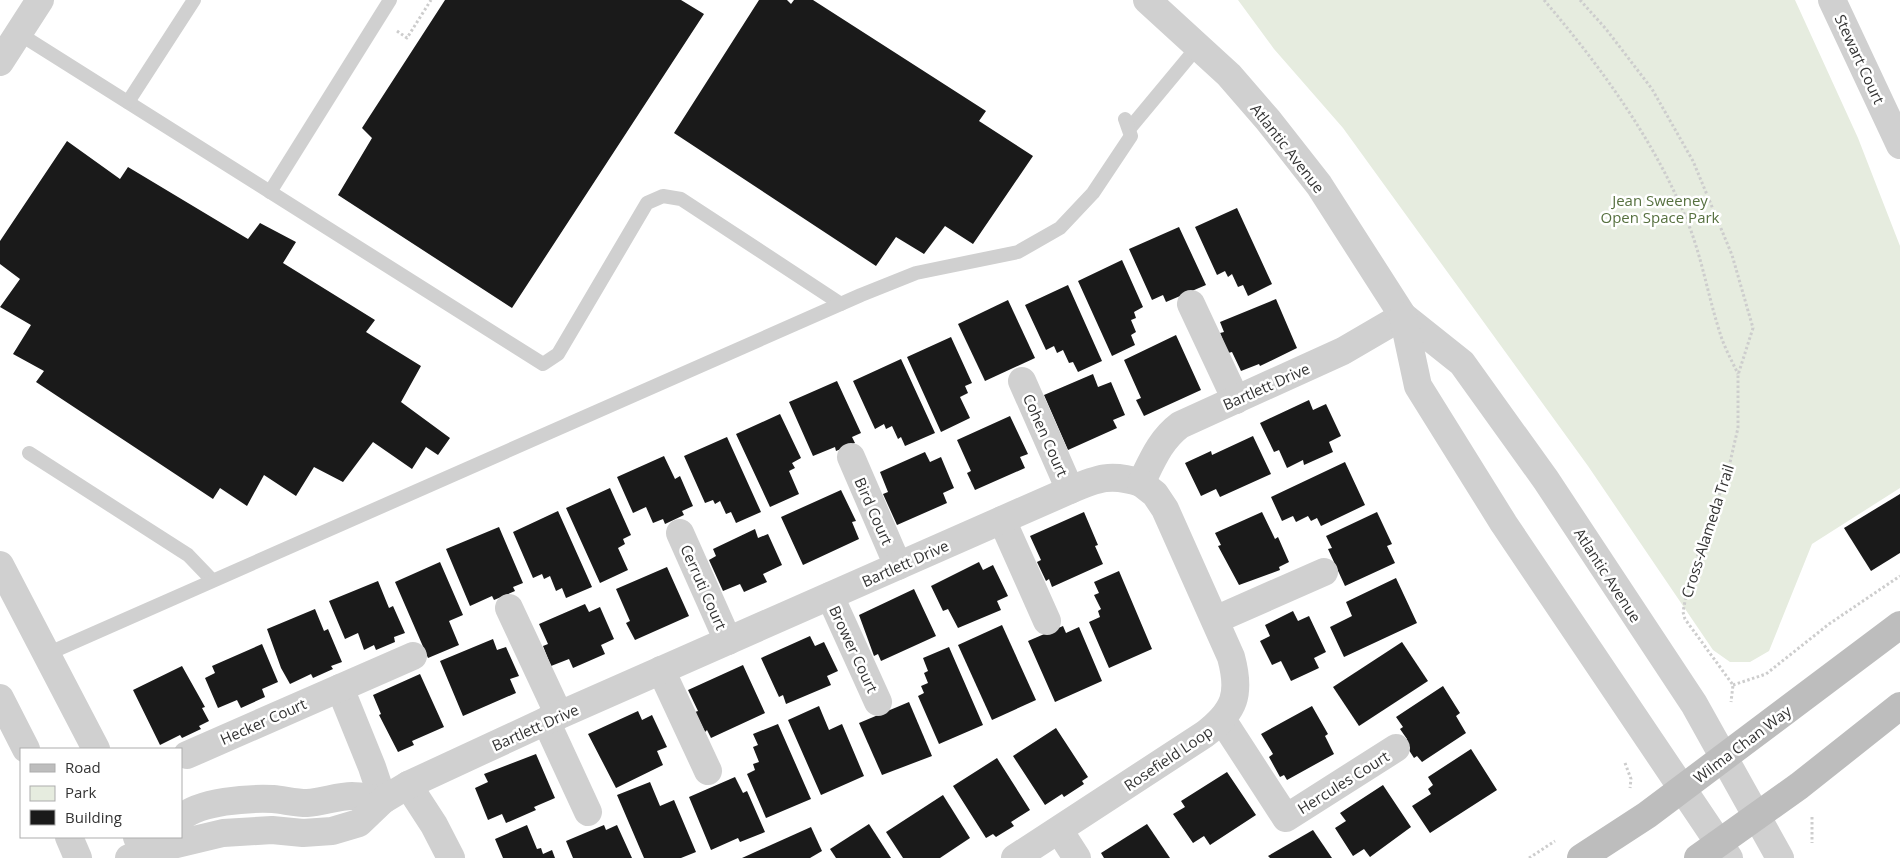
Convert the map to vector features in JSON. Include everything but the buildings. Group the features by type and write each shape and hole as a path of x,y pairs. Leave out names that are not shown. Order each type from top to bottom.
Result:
{"main road":[{"name":"Wilma Chan Way","path":"1580,858 1682,789 1900,625"},
{"path":"1715,853 1756,816 1799,786 1900,706"}],"street":[{"path":"0,62 40,0"},
{"name":"Atlantic Avenue","path":"1148,0 1199,45 1268,120 1319,185 1403,316 1462,362 1546,480 1694,704 1780,858"},
{"name":"Stewart Court","path":"1832,0 1900,145"},
{"path":"1191,304 1236,400"},
{"name":"Atlantic Avenue","path":"1403,316 1418,386 1504,524 1682,789 1715,853"},
{"name":"Bartlett Drive","path":"143,848 247,830 304,833 332,831 359,823 383,800 408,785 552,718 1094,479 1111,476 1141,483 1159,447 1169,434 1180,425 1343,351 1403,316"},
{"name":"Cohen Court","path":"1022,380 1070,490"},
{"name":"Bird Court","path":"850,457 898,566"},
{"name":"Rosefield Loop","path":"1015,858 1223,721 1231,708 1236,691 1236,674 1231,657 1165,509 1155,494 1141,483"},
{"path":"1002,520 1047,621"},
{"name":"Cerruti Court","path":"680,532 728,641"},
{"path":"0,565 95,748"},
{"path":"1215,620 1324,572"},
{"name":"Brower Court","path":"830,596 878,702"},
{"path":"509,608 588,812"},
{"name":"Hecker Court","path":"187,755 413,656"},
{"path":"661,670 708,771"},
{"path":"182,817 189,811 245,800 273,799 304,803 327,802 352,796 383,800 372,767 340,688"},
{"path":"0,698 25,748"},
{"name":"Hercules Court","path":"1223,721 1286,818 1396,748"},
{"path":"408,785 434,825 451,858"},
{"path":"1059,830 1077,858"},
{"path":"69,838 78,858"}],"lane":[{"path":"128,102 194,0"},
{"path":"270,192 390,0"},
{"path":"18,33 543,364 558,354 648,204 663,196 681,199 841,304"},
{"path":"47,654 841,304 916,273 1018,252 1060,228 1093,193 1131,136 1127,124 1199,45"},
{"path":"29,453 188,555 212,580"}],"path":[{"path":"378,19 407,38 431,0"},
{"name":"Cross-Alameda Trail","path":"1544,0 1590,55 1628,110 1664,174 1688,223 1706,276 1720,333 1738,375"},
{"name":"Cross-Alameda Trail","path":"1580,0 1606,29 1652,89 1693,161 1732,255 1753,328 1738,375 1738,428 1730,462 1689,580 1683,612 1685,619 1733,685"},
{"path":"1738,705 1731,702 1733,685 1766,674 1829,624 1900,576"},
{"path":"1625,763 1631,779 1630,794"},
{"path":"1812,817 1812,844"}],"green space":[{"name":"Jean Sweeney Open Space Park","path":"1238,0 1795,0 1858,138 1900,246 1900,488 1812,544 1769,651 1750,662 1730,662 1713,650 1588,466 1343,128 1274,49"}]}
